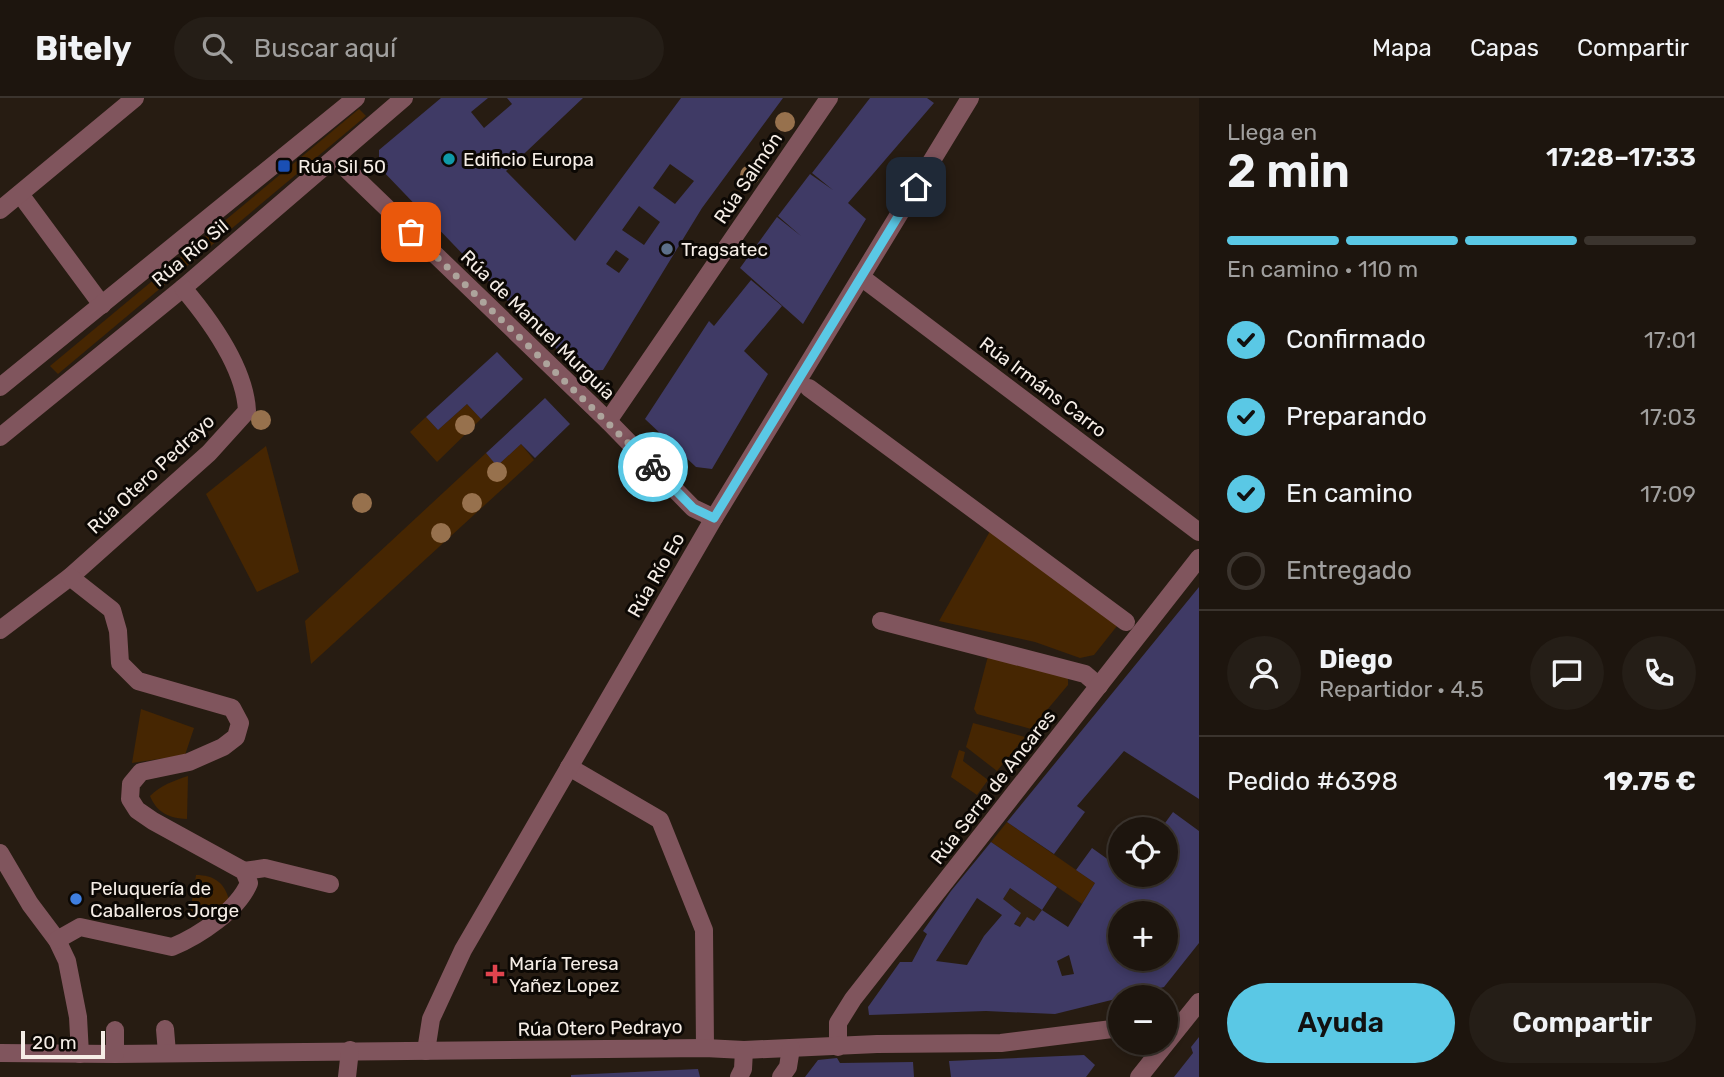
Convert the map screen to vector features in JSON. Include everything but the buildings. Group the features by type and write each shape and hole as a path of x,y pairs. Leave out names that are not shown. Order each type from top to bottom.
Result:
{"street":[{"path":"0,210 135,98"},
{"name":"Rúa Río Sil","path":"0,387 356,98"},
{"name":"Rúa Río Sil","path":"0,437 183,288 404,98"},
{"name":"Rúa Salmón","path":"608,421 829,98"},
{"name":"Rúa Río Eo","path":"426,1051 431,1019 463,950 714,518 970,98"},
{"name":"Rúa de Manuel Murguía","path":"335,158 608,421 693,508 714,518"},
{"path":"20,194 102,305"},
{"name":"Rúa Irmáns Carro","path":"861,277 1199,531"},
{"name":"Rúa Otero Pedrayo","path":"0,630 70,577 209,453 247,411 246,394 225,347 183,288"},
{"path":"809,388 1126,622"},
{"name":"Rúa Serra de Ancares","path":"838,1047 838,1023 853,999 1199,558"},
{"path":"70,577 111,610 118,631 120,663 138,681 232,708 240,723 236,737 223,747 189,762 141,772 131,784 130,799 137,810 244,871 265,868 330,884"},
{"path":"881,621 1085,674 1099,686"},
{"path":"569,767 660,820 704,930 705,1048"},
{"path":"0,853 30,905 57,940 67,961 74,993 80,1054"},
{"path":"57,940 80,927 172,947 185,942 232,910 245,894 249,883 244,871"},
{"path":"1178,1022 1199,1002"},
{"path":"164,1029 167,1053"},
{"path":"115,1030 115,1054"},
{"name":"Rúa Otero Pedrayo","path":"0,1053 705,1048 744,1050 877,1044 1001,1043 1108,1030"},
{"path":"782,1077 788,1067 791,1048"},
{"path":"347,1077 350,1050"},
{"path":"739,1077 743,1069 744,1050"},
{"path":"1139,1077 1154,1055"}],"shaded area":[{"path":"359,109 366,116 58,374 50,366"},
{"path":"467,404 481,419 437,462 410,432 426,417 438,430"},
{"path":"521,444 534,460 311,664 305,621 486,453 498,465"},
{"path":"266,446 299,572 257,592 206,494"},
{"path":"993,526 1117,626 1094,655 1080,658 1035,642 939,621"},
{"path":"988,656 1064,675 1068,679 1068,685 1031,729 977,714 974,709"},
{"path":"141,709 194,728 185,755 132,763"},
{"path":"973,723 1025,737 997,771 966,747"},
{"path":"959,750 965,752 963,761 988,780 977,795 951,777"},
{"path":"188,776 187,819 169,816 160,810 150,796 163,786"},
{"path":"1007,822 1095,883 1082,904 991,842"},
{"path":"973,863 1042,910 1027,932 957,883"},
{"path":"196,875 218,881 229,900 206,917 189,919"}],"way so far":[{"path":"411,232 653,467"}],"place":[{"name":"Edificio Europa","path":"449,159"},
{"name":"Rúa Sil 50","path":"284,166"},
{"name":"Tragsatec","path":"667,249"},
{"name":"Peluquería de Caballeros Jorge","path":"76,899"},
{"name":"María Teresa Yañez Lopez","path":"495,974"}],"route":[{"path":"653,467 693,508 714,518 916,187"}]}
